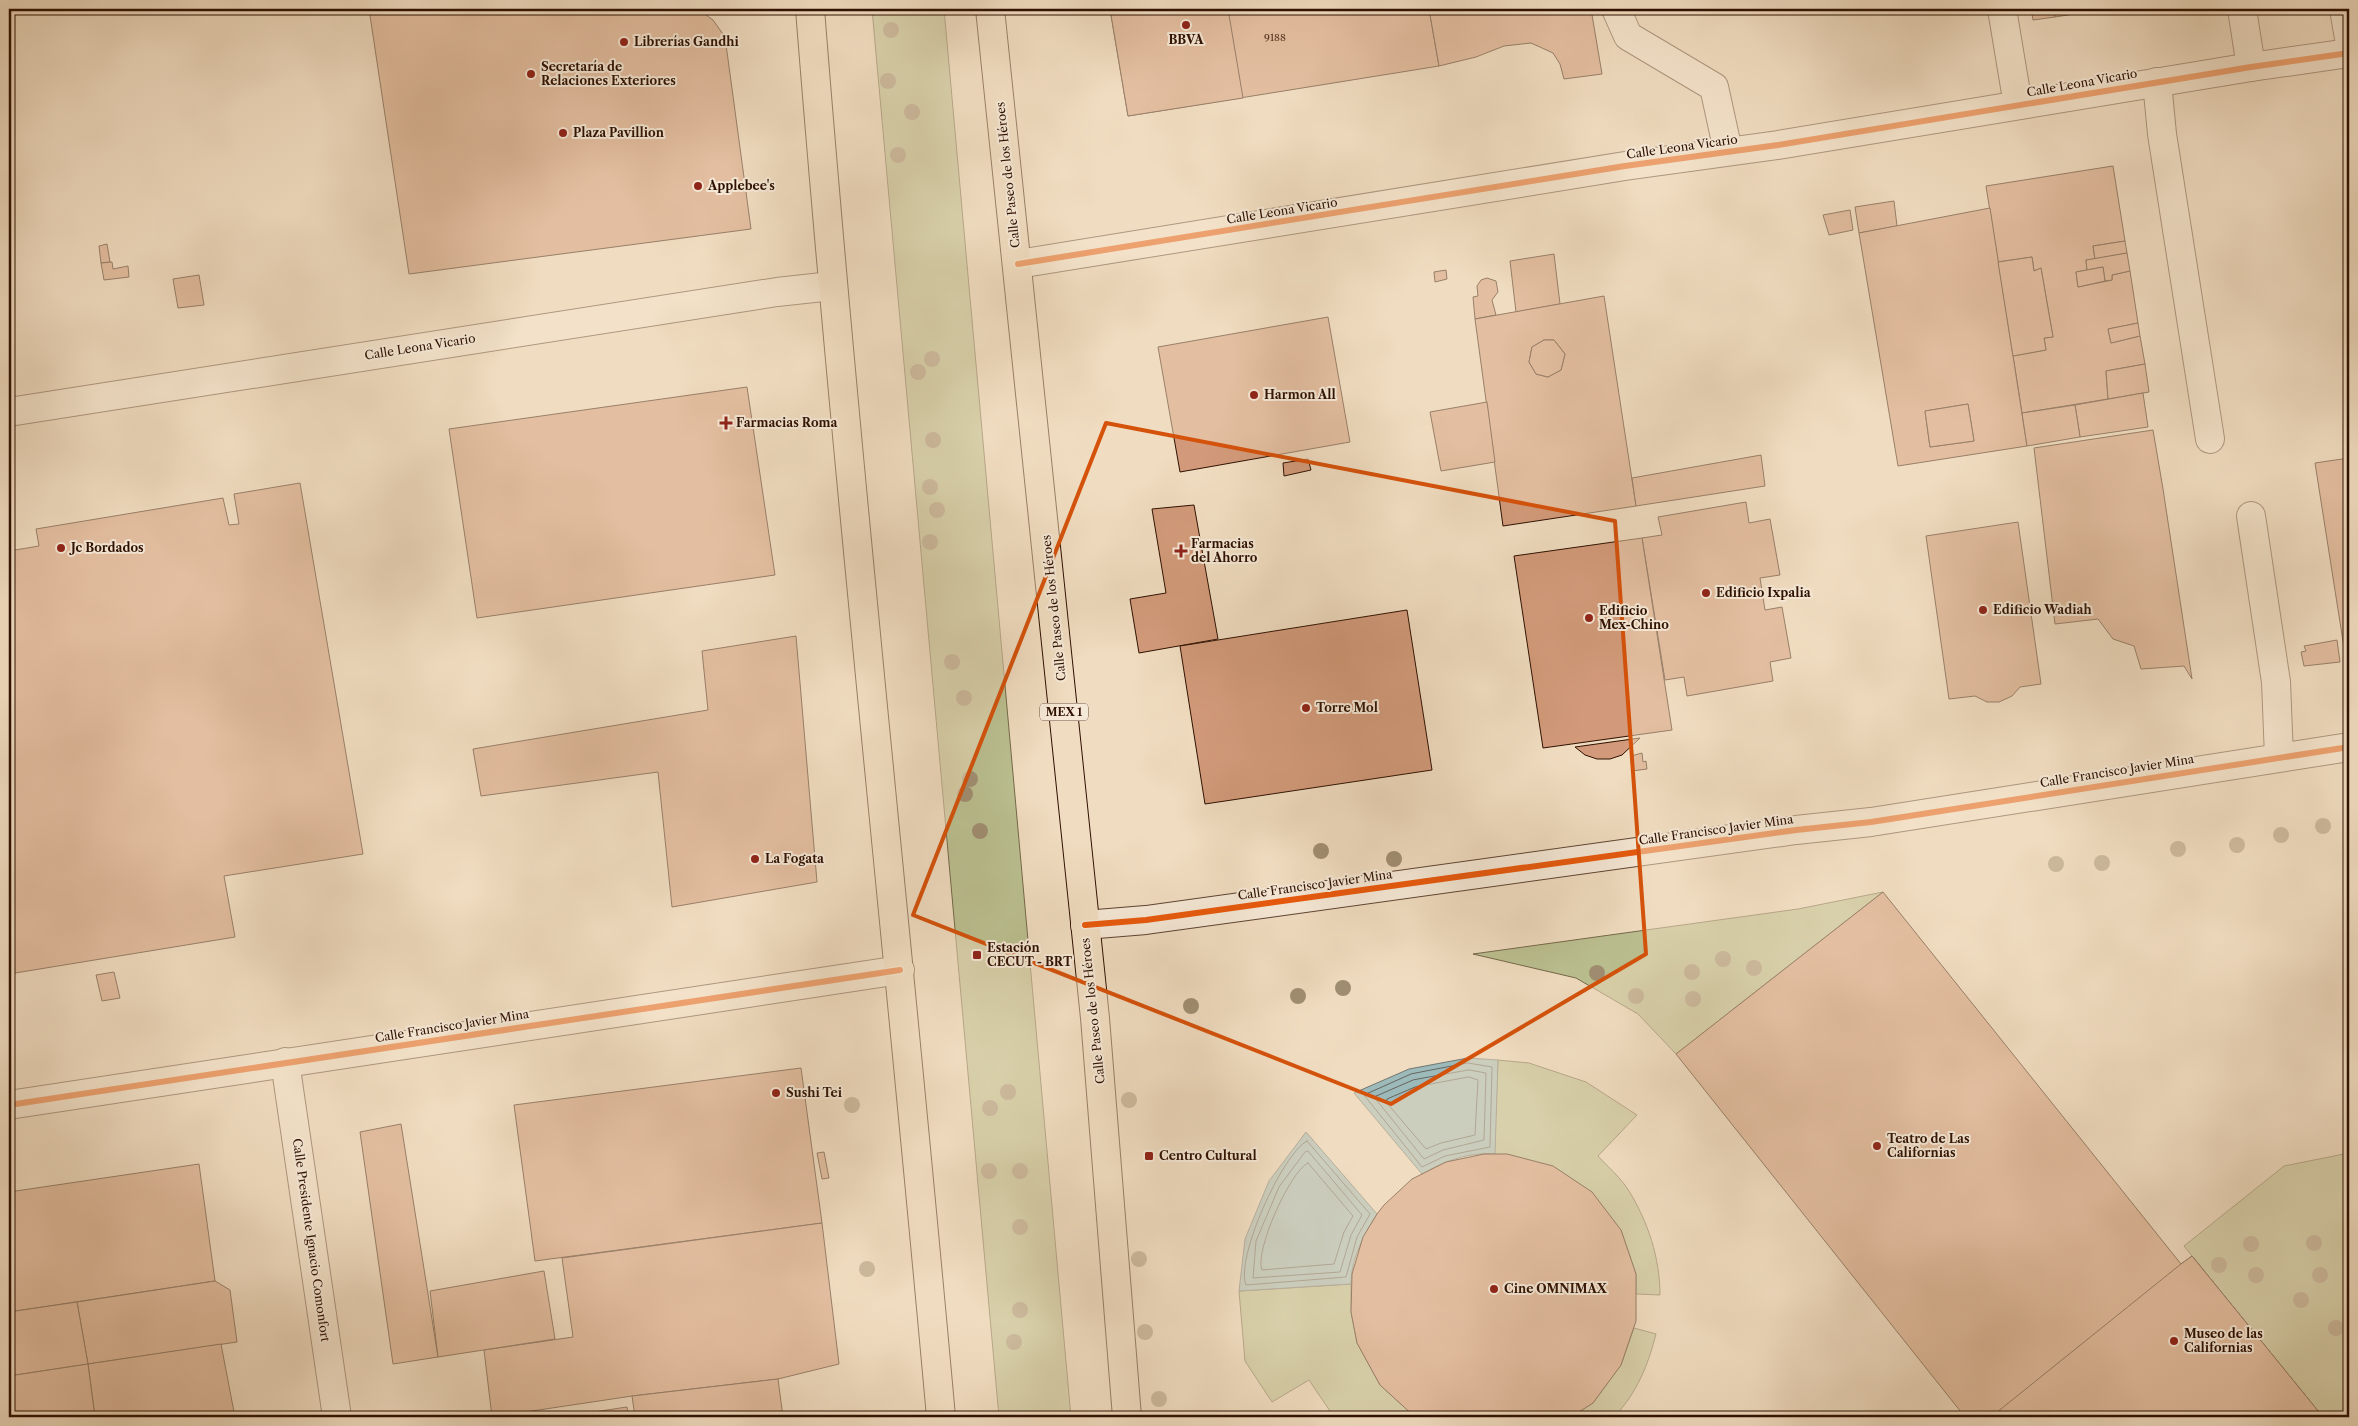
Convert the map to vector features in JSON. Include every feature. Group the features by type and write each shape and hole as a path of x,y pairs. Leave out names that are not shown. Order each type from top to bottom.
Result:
{"main road":[{"path":"810,9 832,286 900,970 941,1417"},
{"name":"Calle Paseo de los Héroes","path":"990,9 1096,1028 1127,1417"}],"street":[{"path":"1616,9 1628,36 1714,87 1728,151"},
{"path":"2002,9 2018,105"},
{"path":"2242,9 2251,67"},
{"path":"2344,9 2349,38"},
{"name":"Calle Leona Vicario","path":"1018,264 2251,67 2349,53"},
{"path":"2157,82 2162,134 2210,439"},
{"name":"Calle Leona Vicario","path":"9,412 777,292 832,286"},
{"path":"2251,516 2276,682 2279,757"},
{"name":"Calle Francisco Javier Mina","path":"1085,925 1146,920 1796,830 1871,822 2349,746"},
{"name":"Calle Francisco Javier Mina","path":"9,1105 900,970"},
{"name":"Calle Presidente Ignacio Comonfort","path":"285,1062 337,1417"}],"highlighted area":[{"path":"1106,423 1615,521 1646,954 1391,1104 913,915"}],"green space":[{"path":"872,9 944,9 1071,1417 999,1417"},
{"path":"1883,892 1676,1054 1638,1014 1576,978 1473,954 1798,909"},
{"path":"1498,1060 1529,1063 1586,1082 1637,1115 1598,1156 1626,1186 1642,1215 1655,1254 1660,1295 1636,1294 1636,1274 1621,1230 1494,1154"},
{"path":"2349,1153 2349,1417 2323,1417 2184,1246 2284,1166"},
{"path":"1351,1284 1351,1312 1357,1343 1380,1385 1415,1417 1334,1417 1309,1380 1272,1402 1245,1361 1239,1291"},
{"path":"1634,1328 1656,1334 1641,1378 1622,1408 1614,1417 1571,1417 1593,1403 1621,1365"}],"water":[{"path":"1468,1058 1498,1060 1495,1154 1475,1154 1457,1158 1422,1174 1354,1093 1409,1069"},
{"path":"1306,1132 1377,1214 1356,1256 1351,1284 1239,1291 1245,1239 1269,1181"}],"building":[{"name":"Plaza Pavillion","path":"369,9 698,9 713,20 725,37 751,229 409,274"},
{"path":"1110,9 1429,9 1439,66 1128,116"},
{"path":"1110,9 1228,9 1243,98 1128,116"},
{"path":"1429,9 1591,9 1602,74 1564,79 1560,64 1553,53 1531,43 1504,46 1476,57 1439,66"},
{"path":"2031,9 2054,9 2055,17 2033,20"},
{"path":"2054,9 2099,9 2099,10 2055,17"},
{"path":"2113,166 2125,241 2093,246 2095,259 2086,260 2087,270 2076,272 2078,287 2112,280 2112,275 2130,271 2138,323 2108,329 2111,343 2140,336 2145,364 2106,371 2108,399 2022,413 2013,356 2046,350 2044,338 2053,337 2041,268 2034,271 2032,257 1998,262 1986,186"},
{"path":"1894,201 1897,226 1859,233 1855,207"},
{"path":"1990,208 2027,446 1898,466 1859,233","holes":["1968,404 1974,441 1930,447 1925,411"]},
{"path":"1850,210 1853,230 1829,235 1823,215"},
{"path":"2125,241 2127,253 2095,259 2093,246"},
{"path":"107,244 110,262 101,263 99,246"},
{"path":"2127,253 2130,271 2112,275 2112,280 2105,281 2103,267 2087,270 2086,260"},
{"path":"1554,254 1560,304 1516,312 1510,261"},
{"path":"2032,257 2034,271 2041,268 2053,337 2044,338 2046,350 2013,356 1998,262"},
{"path":"112,262 113,269 128,266 129,277 104,280 101,263"},
{"path":"2103,267 2105,281 2078,287 2076,272"},
{"path":"1446,270 1447,279 1435,282 1434,272"},
{"path":"199,275 204,305 178,308 173,279"},
{"path":"1487,278 1496,281 1498,292 1492,300 1496,315 1475,319 1473,297 1478,296 1477,286 1481,280"},
{"path":"1604,296 1636,506 1503,526 1475,319","holes":["1544,340 1554,340 1565,354 1561,370 1548,377 1536,374 1529,362 1532,347"]},
{"name":"Harmon All","path":"1328,317 1350,442 1180,472 1158,347"},
{"path":"2138,323 2140,336 2111,343 2108,329"},
{"path":"1544,340 1554,340 1565,354 1561,370 1548,377 1536,374 1529,362 1532,347"},
{"path":"2145,364 2149,392 2108,399 2106,371"},
{"path":"747,387 775,575 477,618 449,429"},
{"path":"2143,393 2148,427 2080,437 2075,405"},
{"path":"1487,402 1495,462 1441,471 1430,412"},
{"path":"1968,404 1974,441 1930,447 1925,411"},
{"path":"2075,405 2080,437 2027,446 2022,413"},
{"path":"2153,430 2192,679 2184,666 2141,669 2134,646 2113,639 2098,619 2055,624 2034,448"},
{"path":"1761,455 1765,486 1636,506 1632,478"},
{"path":"2349,458 2349,653 2345,654 2315,463"},
{"path":"1308,459 1311,470 1284,476 1283,463"},
{"path":"300,483 363,854 224,876 235,937 9,974 9,551 39,546 36,529 223,498 229,525 239,524 234,494"},
{"name":"Edificio Ixpalia","path":"1746,502 1749,523 1770,519 1780,575 1760,578 1765,610 1782,607 1791,658 1770,662 1773,681 1687,696 1684,677 1665,680 1642,538 1662,535 1658,517"},
{"name":"Farmacias del Ahorro","path":"1194,505 1218,639 1139,653 1130,599 1166,593 1152,509"},
{"name":"Edificio Wadiah","path":"2018,522 2041,684 2020,687 2012,696 1999,702 1987,702 1975,696 1949,699 1926,536"},
{"name":"Edificio Mex-Chino","path":"1642,538 1672,730 1543,748 1514,556"},
{"name":"Torre Mol","path":"1407,610 1432,770 1205,804 1180,646"},
{"path":"796,636 817,882 672,907 658,772 481,796 473,749 708,710 702,651"},
{"path":"2337,640 2340,662 2304,666 2301,652 2306,651 2304,646"},
{"path":"1640,738 1622,755 1610,759 1597,759 1585,755 1575,747"},
{"path":"1642,753 1643,762 1646,761 1647,769 1632,771 1631,756"},
{"path":"1883,892 2181,1264 2192,1256 2323,1417 1965,1417 1676,1054"},
{"path":"114,972 120,998 102,1001 96,975"},
{"path":"801,1068 822,1223 535,1261 514,1105"},
{"path":"401,1124 438,1357 393,1364 360,1132"},
{"path":"824,1152 829,1178 822,1179 817,1153"},
{"name":"Cine OMNIMAX","path":"1484,1154 1507,1154 1553,1166 1592,1192 1621,1230 1636,1274 1636,1321 1621,1365 1593,1403 1571,1417 1415,1417 1380,1385 1357,1343 1351,1312 1352,1274 1363,1237 1377,1214 1412,1179 1446,1162"},
{"path":"199,1164 215,1281 9,1312 9,1192"},
{"path":"822,1223 839,1364 778,1379 632,1396 492,1417 484,1350 573,1337 562,1258"},
{"name":"Museo de las Californias","path":"2192,1256 2323,1417 1991,1417 2181,1264"},
{"path":"544,1271 555,1339 438,1357 430,1291"},
{"path":"215,1281 230,1290 237,1342 88,1364 77,1302"},
{"path":"77,1302 88,1364 9,1376 9,1312"},
{"path":"221,1344 234,1412 216,1417 95,1417 88,1364"},
{"path":"88,1364 95,1417 9,1417 9,1376"},
{"path":"778,1379 783,1417 635,1417 632,1396"},
{"path":"627,1407 629,1417 560,1417"}],"cycle path":[{"path":"1018,264 1625,166 1778,145 2251,67 2349,53"},
{"path":"1085,925 1146,920 1796,830 1871,822 2349,747"},
{"path":"9,1105 900,970"}],"place":[{"name":"BBVA","path":"1186,25"},
{"name":"Librerías Gandhi","path":"624,42"},
{"name":"Secretaría de Relaciones Exteriores","path":"531,74"},
{"name":"Plaza Pavillion","path":"563,133"},
{"name":"Applebee's","path":"698,186"},
{"name":"Harmon All","path":"1254,395"},
{"name":"Farmacias Roma","path":"726,423"},
{"name":"Jc Bordados","path":"61,548"},
{"name":"Farmacias del Ahorro","path":"1181,551"},
{"name":"Edificio Ixpalia","path":"1706,593"},
{"name":"Edificio Wadiah","path":"1983,610"},
{"name":"Edificio Mex-Chino","path":"1589,618"},
{"name":"Torre Mol","path":"1306,708"},
{"name":"La Fogata","path":"755,859"},
{"name":"Estación CECUT - BRT","path":"977,955"},
{"name":"Sushi Tei","path":"776,1093"},
{"name":"Teatro de Las Californias","path":"1877,1146"},
{"name":"Centro Cultural","path":"1149,1156"},
{"name":"Cine OMNIMAX","path":"1494,1289"},
{"name":"Museo de las Californias","path":"2174,1341"}]}
